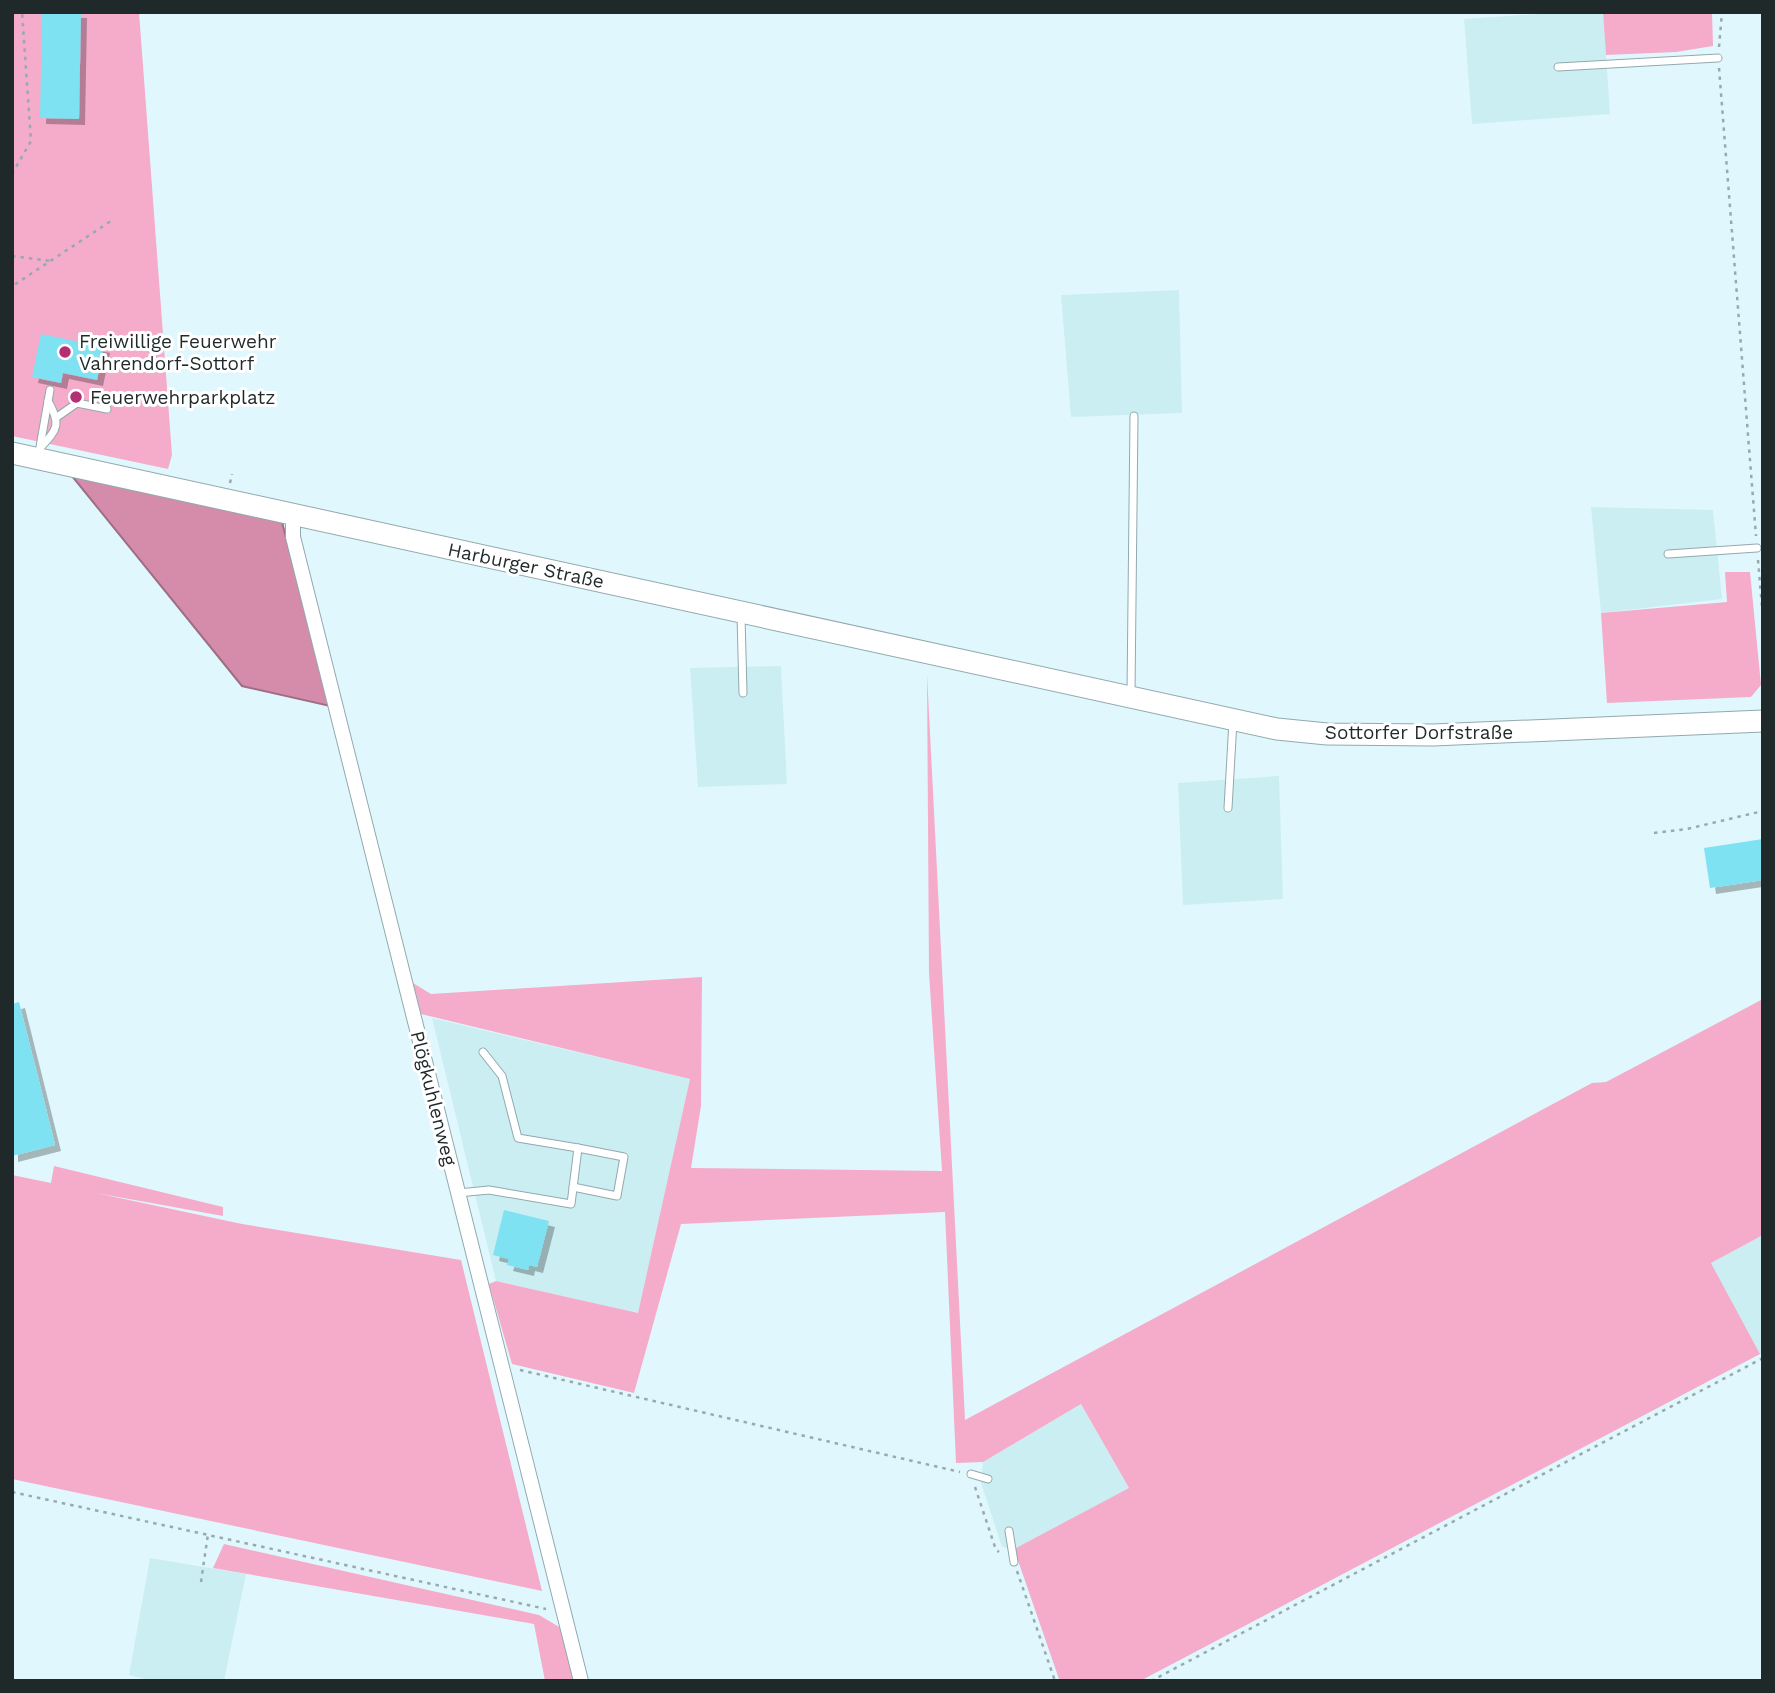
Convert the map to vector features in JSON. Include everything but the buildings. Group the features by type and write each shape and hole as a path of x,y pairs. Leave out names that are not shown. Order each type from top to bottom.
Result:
{"street":[{"name":"Harburger Straße","path":"12,453 39,453 293,514 1039,677"},
{"name":"Plögkuhlenweg","path":"293,514 293,537 581,1681"},
{"name":"Sottorfer Dorfstraße","path":"1039,677 1233,720 1327,734 1379,736 1763,721"}],"lane":[{"path":"1558,66 1718,58"},
{"path":"39,453 50,390"},
{"path":"39,453 55,432 57,417 48,401"},
{"path":"57,417 77,403 107,409"},
{"path":"1131,697 1134,416"},
{"path":"1668,554 1757,548"},
{"path":"741,612 743,693"},
{"path":"1228,808 1233,720"},
{"path":"483,1052 502,1076 518,1138 624,1157 617,1196 573,1187"},
{"path":"458,1193 489,1190 571,1203 578,1149"},
{"path":"971,1474 988,1479"},
{"path":"1009,1531 1014,1562"}],"path":[{"path":"12,174 31,141 22,12"},
{"path":"1722,12 1718,58 1763,620"},
{"path":"12,292 14,285 114,219"},
{"path":"12,256 51,261"},
{"path":"1654,832 1687,829 1763,811"},
{"path":"1151,1681 1763,1358"},
{"path":"503,1366 971,1474 996,1550 1014,1562 1055,1681"},
{"path":"12,1492 565,1613"},
{"path":"201,1582 208,1534"}],"shaded area":[{"path":"12,12 139,12 172,455 168,469 12,436"},
{"path":"1603,12 1610,114 1472,124 1464,19"},
{"path":"1603,12 1712,12 1713,46 1676,52 1606,55"},
{"path":"1179,290 1182,413 1071,417 1061,295"},
{"path":"72,476 282,522 330,706 242,686"},
{"path":"1591,507 1713,510 1722,599 1601,613"},
{"path":"1725,572 1750,572 1761,685 1751,697 1607,703 1601,613 1727,602"},
{"path":"781,666 787,784 698,787 690,668"},
{"path":"927,674 965,1420 1592,1083 1606,1082 1763,999 1763,1235 1711,1263 1760,1354 1140,1681 1059,1679 1014,1549 1129,1488 1081,1404 983,1462 956,1463 945,1212 681,1224 634,1393 512,1364 489,1284 496,1281 638,1313 690,1079 421,1014 413,983 431,994 702,977 701,1106 691,1168 942,1171 929,973"},
{"path":"1279,776 1283,899 1183,905 1178,783"},
{"path":"432,1018 690,1079 638,1313 496,1281"},
{"path":"54,1166 223,1207 223,1216 96,1193 242,1224 461,1260 542,1591 12,1479 12,1175 51,1183"},
{"path":"1763,1235 1763,1353 1760,1354 1711,1263"},
{"path":"1081,1404 1129,1488 1014,1549 1002,1547 981,1483 983,1462"},
{"path":"224,1544 539,1615 561,1628 573,1681 545,1681 534,1624 213,1568"},
{"path":"150,1558 246,1574 224,1681 153,1681 129,1675"}],"place":[{"name":"Freiwillige Feuerwehr Vahrendorf-Sottorf","path":"65,352"},
{"name":"Feuerwehrparkplatz","path":"76,397"}]}
